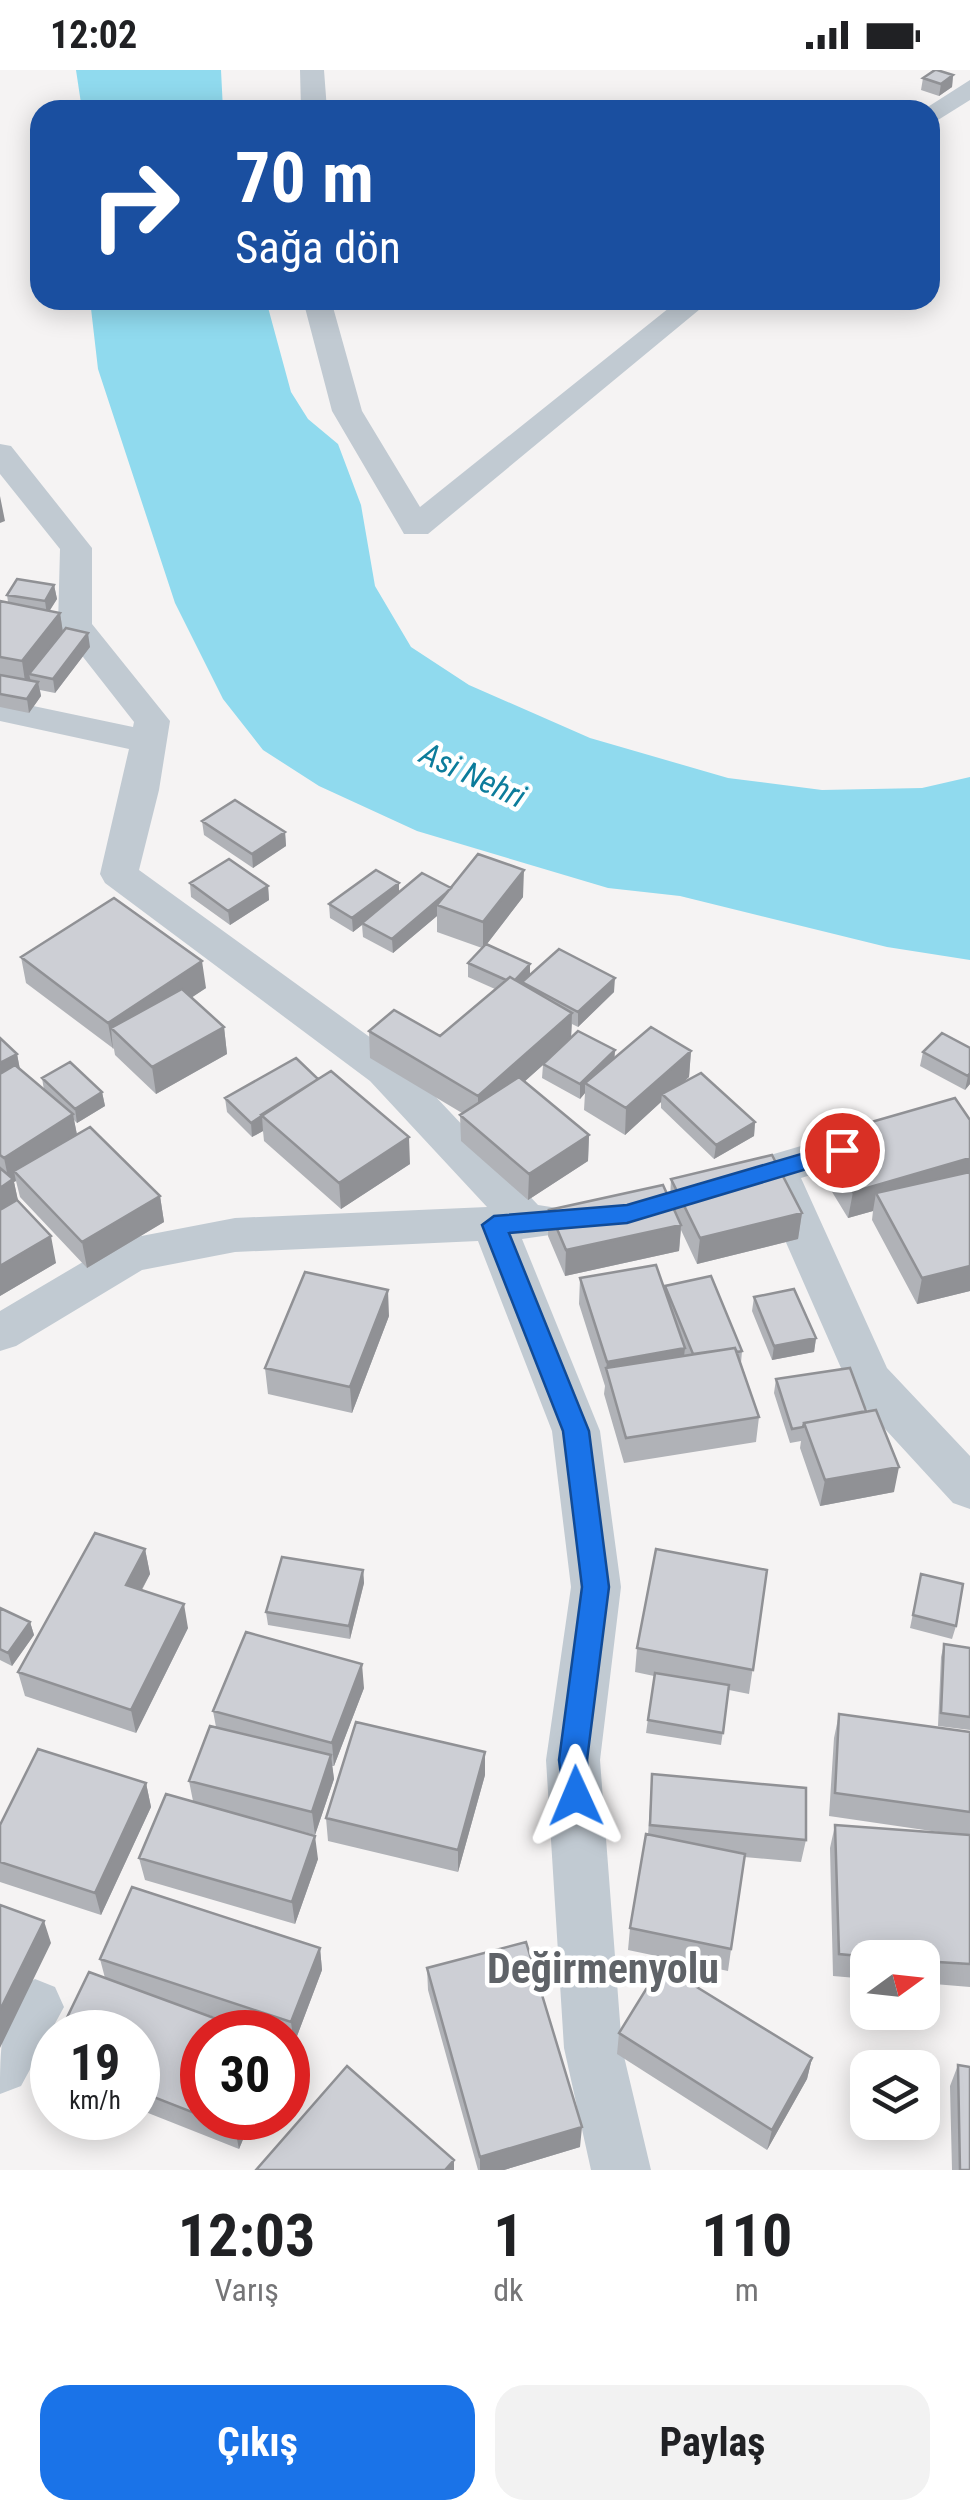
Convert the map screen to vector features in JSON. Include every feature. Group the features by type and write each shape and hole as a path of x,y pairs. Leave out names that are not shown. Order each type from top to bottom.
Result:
{"street":[{"path":"312,70 314,100"},
{"path":"940,110 970,88"},
{"path":"320,310 347,411 416,527 684,310"},
{"path":"0,454 76,548 56,622 152,721 119,874 385,1070 511,1224 576,1431 596,1587 573,1760 593,2048 621,2170"},
{"path":"0,710 150,742"},
{"path":"683,1198 904,1132"},
{"path":"776,1170 869,1380 970,1489"},
{"path":"0,1333 132,1256 235,1235 587,1218"},
{"path":"0,2065 35,2007"}],"water":[{"path":"76,70 221,70 222,100 80,100"},
{"name":"Asi Nehri","path":"91,310 269,310 291,392 308,419 338,444 361,505 375,586 411,647 469,685 590,738 728,778 822,790 922,788 970,777 970,960 887,947 680,896 608,888 417,831 319,786 263,750 223,699 175,603 98,369"}],"building":[{"path":"935,70 953,75 941,84 923,78"},
{"path":"17,579 54,585 45,601 7,595"},
{"path":"0,601 60,613 22,661 0,657"},
{"path":"66,628 88,633 53,679 29,674"},
{"path":"0,675 38,682 27,699 0,694"},
{"path":"235,800 285,832 252,854 202,821"},
{"path":"478,854 524,870 483,922 437,905"},
{"path":"229,859 268,886 228,911 190,883"},
{"path":"376,870 399,883 352,918 329,904"},
{"path":"422,873 451,888 392,939 362,923"},
{"path":"114,898 202,961 108,1023 21,957"},
{"path":"486,944 530,964 515,980 506,980 468,963"},
{"path":"559,949 615,978 578,1012 522,982"},
{"path":"510,977 572,1013 478,1096 369,1031 394,1010 440,1036"},
{"path":"182,989 224,1027 152,1067 111,1028"},
{"path":"651,1027 691,1051 626,1108 585,1083"},
{"path":"578,1031 615,1050 580,1084 543,1064"},
{"path":"942,1033 970,1048 968,1076 923,1052"},
{"path":"0,1038 17,1054 0,1063"},
{"path":"296,1058 318,1079 251,1123 225,1098"},
{"path":"70,1062 102,1092 75,1109 42,1078"},
{"path":"15,1065 73,1114 4,1158 0,1155 0,1074"},
{"path":"331,1071 409,1137 339,1183 261,1115"},
{"path":"701,1073 755,1122 716,1145 662,1094"},
{"path":"519,1077 589,1135 529,1174 460,1115"},
{"path":"955,1098 970,1120 970,1158 853,1192 819,1137"},
{"path":"90,1127 160,1196 82,1242 14,1171"},
{"path":"772,1155 802,1213 700,1238 671,1179"},
{"path":"0,1168 13,1179 0,1188"},
{"path":"970,1172 970,1266 922,1278 876,1193"},
{"path":"663,1185 681,1225 566,1250 549,1210"},
{"path":"17,1200 51,1236 0,1266 0,1210"},
{"path":"656,1265 685,1348 607,1362 580,1278"},
{"path":"305,1272 388,1290 350,1387 265,1368"},
{"path":"711,1276 742,1351 735,1348 693,1354 665,1286"},
{"path":"794,1289 816,1338 774,1346 754,1297"},
{"path":"735,1348 759,1417 626,1438 606,1368"},
{"path":"850,1368 866,1411 792,1429 776,1379"},
{"path":"876,1410 899,1467 825,1480 804,1423"},
{"path":"95,1533 145,1549 126,1585 184,1604 131,1710 18,1672"},
{"path":"656,1549 767,1570 753,1670 637,1648"},
{"path":"282,1557 363,1570 349,1626 266,1612"},
{"path":"921,1574 963,1584 956,1626 913,1615"},
{"path":"0,1608 30,1622 8,1653 0,1649"},
{"path":"246,1632 362,1664 332,1743 213,1711"},
{"path":"944,1644 970,1648 970,1717 941,1713"},
{"path":"655,1673 729,1685 723,1733 648,1720"},
{"path":"839,1714 970,1732 970,1812 835,1793"},
{"path":"356,1722 485,1752 458,1850 326,1818"},
{"path":"210,1726 331,1755 312,1812 189,1781"},
{"path":"38,1749 146,1783 95,1893 0,1862 0,1825"},
{"path":"652,1774 806,1788 806,1840 650,1825"},
{"path":"166,1794 315,1836 292,1902 139,1858"},
{"path":"835,1825 970,1835 970,1964 940,1962 940,1940 850,1940 850,1955 839,1954"},
{"path":"646,1834 745,1854 731,1949 630,1928"},
{"path":"132,1887 320,1948 296,2010 255,2010 100,1959"},
{"path":"0,1905 44,1921 0,2010"},
{"path":"526,1942 582,2127 480,2157 427,1968"},
{"path":"661,1965 812,2058 772,2130 619,2033"},
{"path":"89,1972 192,2010 180,2010 180,2107 160,2100 160,2010 71,2010"},
{"path":"958,2065 970,2067 970,2170 960,2170"},
{"path":"347,2066 454,2160 445,2170 256,2170 282,2140 310,2140 310,2108"}],"district":[{"name":"Değirmenyolu","path":"603,1968"}],"route":[{"path":"576,1796 573,1760 596,1587 576,1431 494,1225 627,1214 842,1150"}]}
